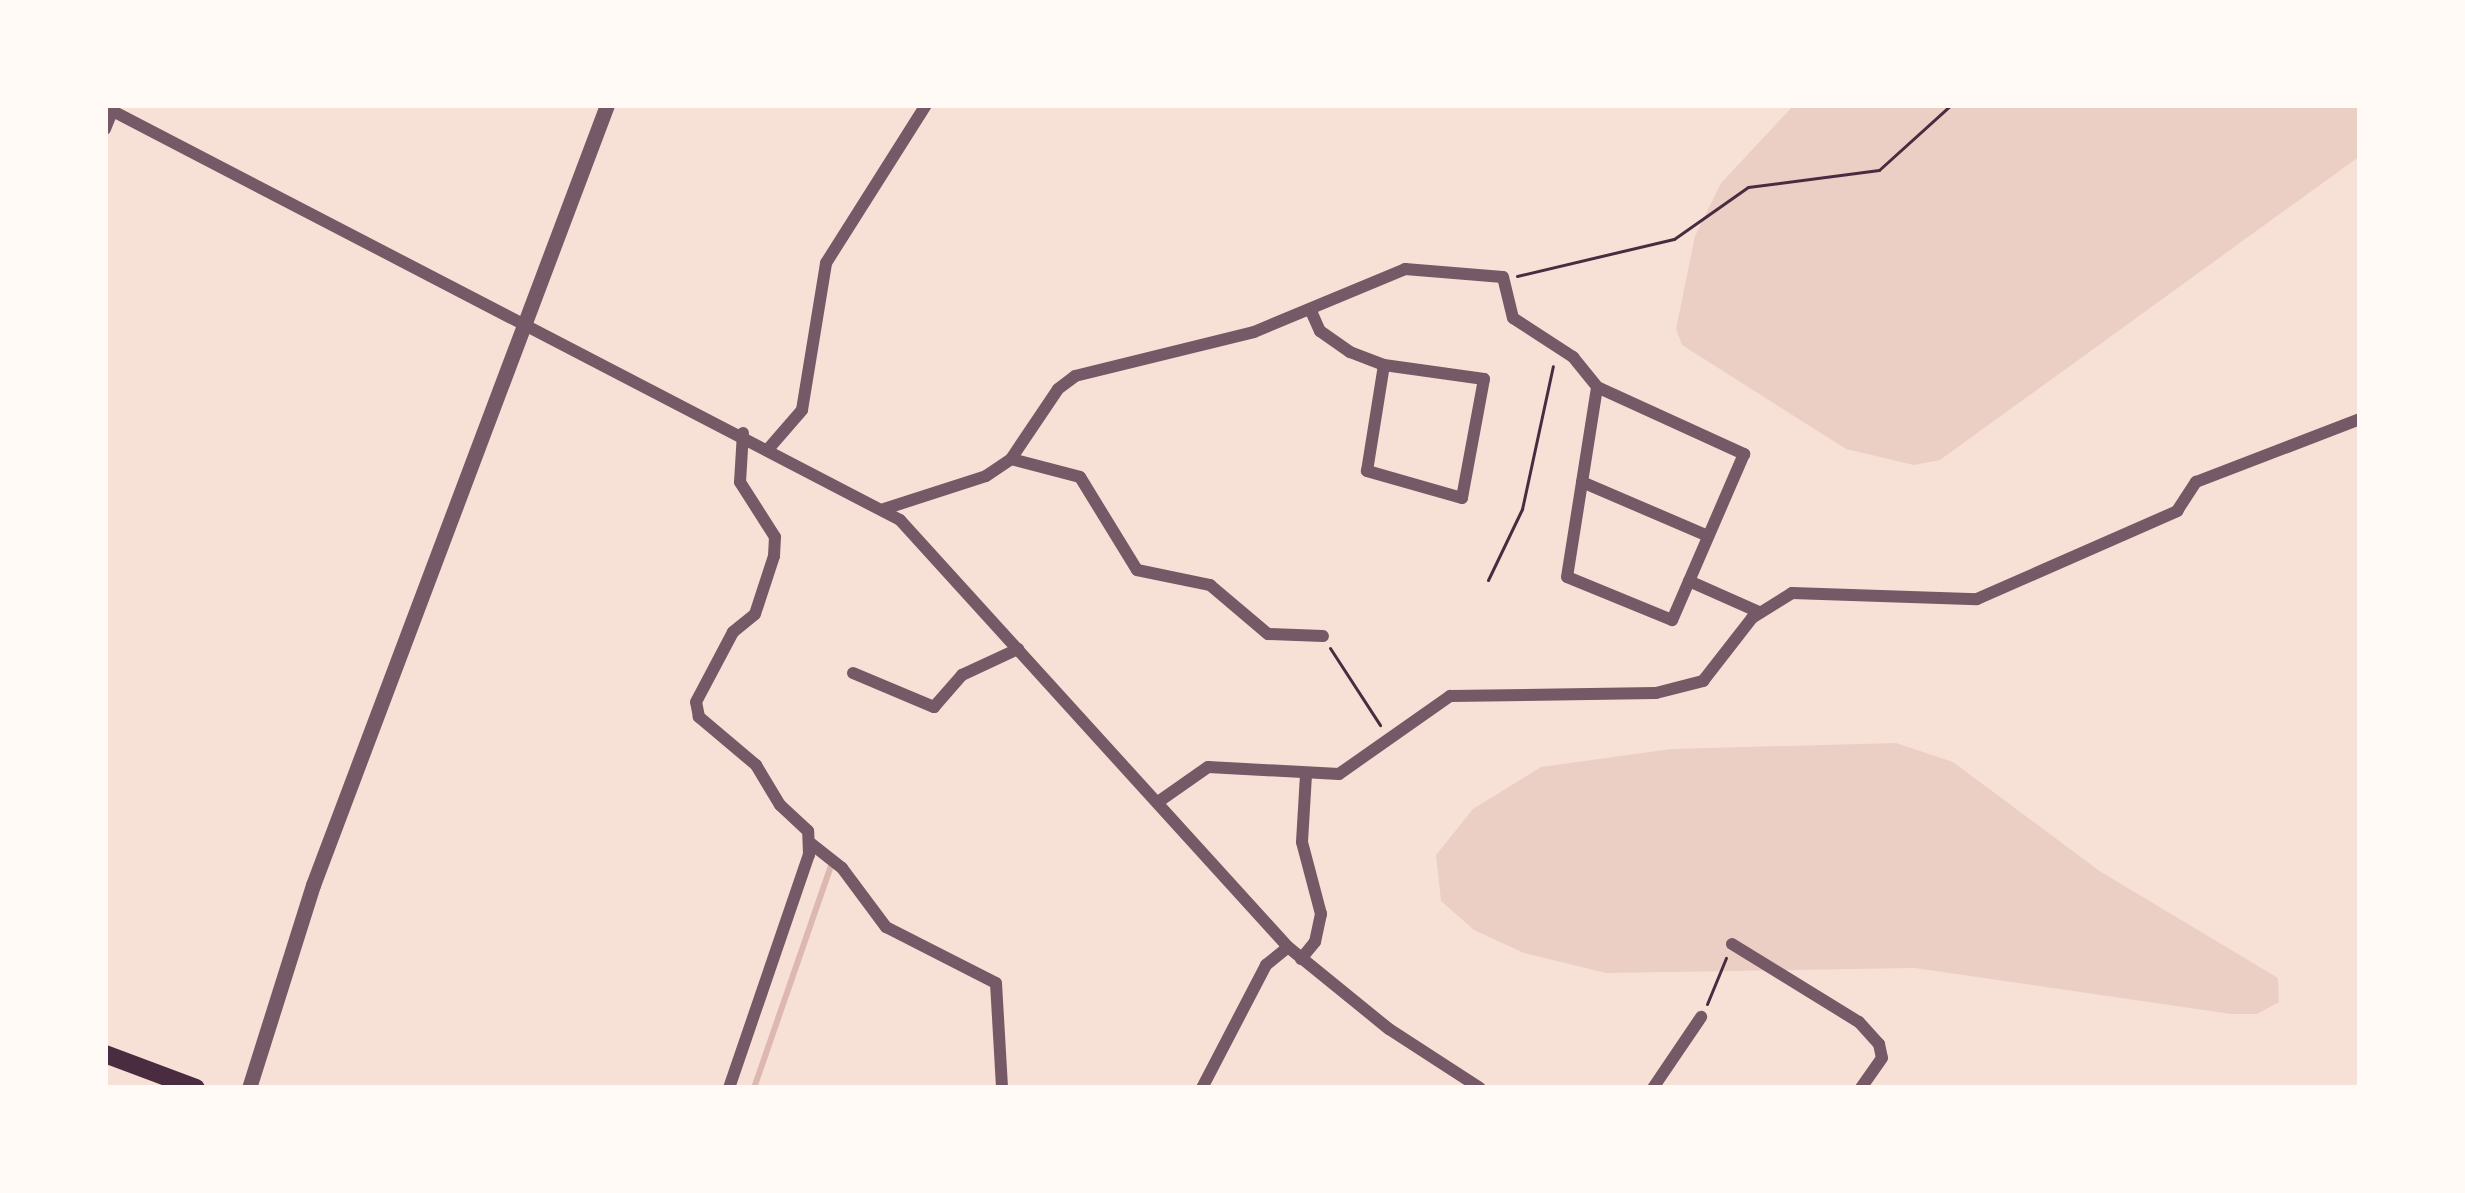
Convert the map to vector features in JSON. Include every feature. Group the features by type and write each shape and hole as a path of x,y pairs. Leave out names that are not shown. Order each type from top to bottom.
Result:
{"main road":[{"path":"105,1054 196,1088"}],"street":[{"path":"249,1088 313,885 607,105"},
{"path":"770,447 802,410 826,262 926,105"},
{"path":"105,129 109,108 884,508 1300,959 1480,1088"},
{"path":"884,508 986,476 1011,459 1058,388 1075,376 1311,311 1406,269 1503,277 1513,318 1566,352 1598,387 1744,454 1672,620 1567,578 1598,387"},
{"path":"1311,311 1320,331 1384,365 1484,379 1462,498 1367,471 1384,365"},
{"path":"1157,802 1208,767 1339,774 1450,696 1656,693 1703,681 1760,613 1816,589 1977,599 2177,511 2196,482 2360,419"},
{"path":"743,433 740,482 775,537 774,556 755,614 733,632 696,702 712,730 756,765 808,842 842,868 886,927 996,983 1002,1088"},
{"path":"1011,459 1080,477 1137,570 1210,585 1268,634 1323,636"},
{"path":"1582,482 1708,536"},
{"path":"1689,580 1760,613"},
{"path":"853,673 934,707 962,674 1018,650"},
{"path":"1300,959 1315,942 1321,914 1303,842 1306,775"},
{"path":"729,1088 808,842"},
{"path":"1732,944 1859,1022 1879,1044 1882,1058 1861,1088"},
{"path":"1202,1088 1265,965 1288,947"},
{"path":"1653,1088 1701,1017"}],"path":[{"path":"1503,277 1674,239 1748,187 1879,170 1952,105"},
{"path":"1488,580 1522,509 1545,375 1566,352"},
{"path":"1323,636 1390,740"},
{"path":"1701,1017 1732,944"}],"shaded area":[{"path":"1794,105 2360,105 2360,156 1940,460 1914,465 1846,449 1682,345 1676,329 1695,236 1721,183"},
{"path":"1896,743 1953,762 2101,872 2278,978 2279,1002 2257,1014 2231,1014 1915,968 1606,973 1524,953 1474,930 1441,901 1436,855 1473,809 1541,767 1671,749"}],"waterway":[{"path":"754,1088 831,866"}]}
